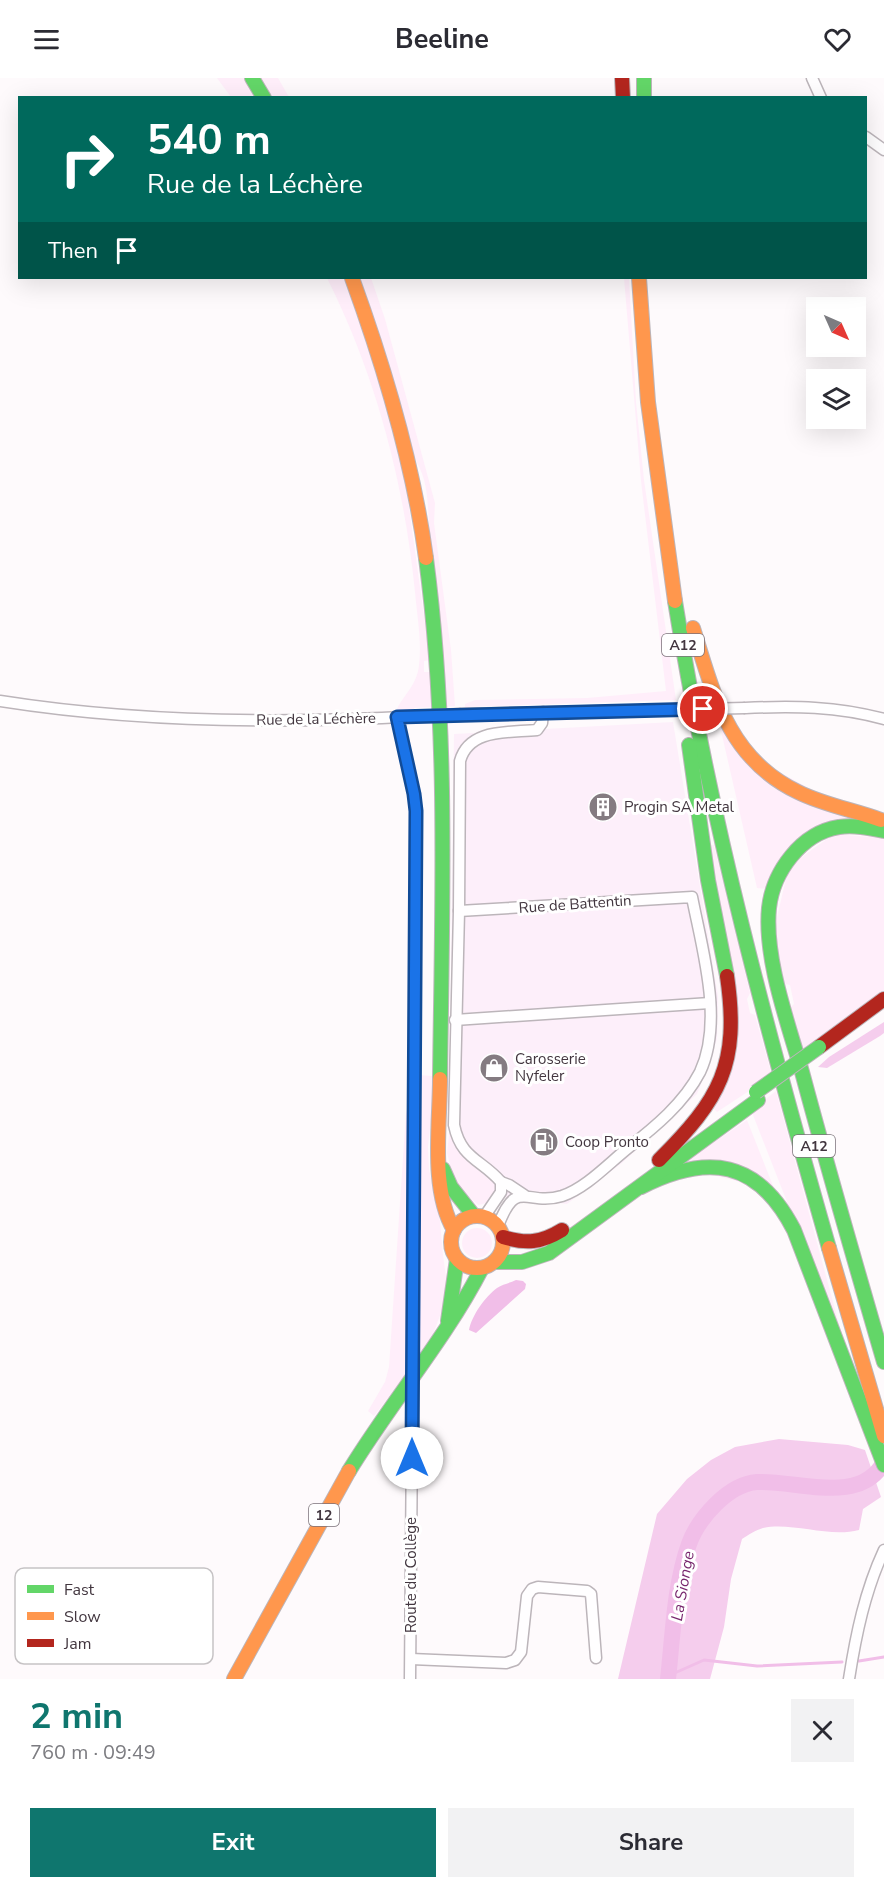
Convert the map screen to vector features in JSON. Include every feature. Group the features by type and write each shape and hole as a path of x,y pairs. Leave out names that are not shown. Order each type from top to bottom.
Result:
{"highway":[{"path":"252,78 263,96"},
{"path":"622,78 623,96"},
{"path":"631,78 632,96"},
{"path":"644,78 644,96"},
{"path":"352,279 385,374 407,455 422,530 434,619 440,694 442,789 440,1161 451,1187 479,1216 500,1232 526,1243 547,1239 659,1160 757,1096"},
{"path":"631,279 645,476 682,699 703,848 727,982 731,1023 727,1061 714,1097 699,1119 659,1160"},
{"name":"A12","path":"639,279 648,400 661,507 688,674 716,812 736,901 798,1137 884,1436"},
{"name":"A12","path":"651,279 668,460 693,628 718,758 766,971 884,1392"},
{"path":"693,628 722,716 738,744 753,763 771,778 796,792 884,821"},
{"path":"884,831 866,826 839,827 818,834 800,846 786,861 776,878 770,899 768,928 769,947 792,1040 884,1362"},
{"path":"458,1259 468,1267 517,1264 549,1253 641,1187 884,999"},
{"path":"820,1050 884,1009"},
{"name":"12","path":"440,1161 440,1190 447,1218 454,1230 451,1245 458,1259 453,1277 452,1300 446,1331"},
{"path":"641,1187 677,1171 710,1166 738,1172 751,1178 780,1206 791,1223 884,1465"},
{"path":"454,1230 466,1218 479,1216"},
{"name":"12","path":"234,1679 364,1447 387,1412 438,1345 488,1265 501,1253 500,1232"}],"street":[{"path":"812,78 820,96"},
{"path":"867,138 884,150"},
{"name":"Rue de la Léchère","path":"0,701 175,720 244,721 798,706 831,708 884,719"},
{"path":"524,1195 501,1182 466,1153 455,1130 460,761 467,744 482,736 537,730 542,723 543,712"},
{"name":"Route du Collège","path":"397,717 416,811 411,1679"},
{"name":"Rue de Battentin","path":"459,911 692,897 708,980 710,1003 708,1040 702,1065 689,1088 666,1116 582,1185 568,1194 553,1198 524,1195"},
{"path":"455,1020 710,1003"},
{"path":"479,1216 501,1192 501,1182"},
{"path":"500,1232 508,1204 516,1197 524,1195"},
{"path":"849,1679 860,1620 872,1577 884,1550"},
{"path":"411,1659 506,1663 515,1660 520,1652 527,1596 532,1589 538,1587 587,1591 591,1594 596,1658"}],"shaded area":[{"path":"217,78 244,78 255,96 230,96"},
{"path":"259,78 278,78 288,96 271,96"},
{"path":"327,279 344,279 378,376 406,485 430,660 424,661 424,672 431,672 433,707 414,708 414,712 397,709 416,678 420,656 415,592 404,510 373,391"},
{"path":"359,279 371,279 385,319 435,503 434,523 451,650 455,706 446,707 428,502 421,470"},
{"path":"624,279 629,279 636,402 644,480 676,700 465,707 465,704 475,700 587,698 666,691 641,481"},
{"path":"673,722 718,996 717,1039 704,1077 697,1094 622,1163 567,1204 482,1195 449,1147 454,734"},
{"path":"719,722 737,749 860,816 835,824 767,889 757,888"},
{"path":"834,834 884,838 884,992 804,1054 791,1007 794,1004 790,985 785,984 774,930 789,866"},
{"path":"714,845 750,993 747,999 750,1013 755,1015 772,1076 717,1112 712,1107 728,1074 708,846"},
{"path":"884,1022 884,1033 880,1036 827,1068 818,1067 829,1057"},
{"path":"419,1075 432,1076 429,1169 440,1221 446,1277 444,1305 430,1342 374,1416 368,1411 385,1382 389,1367 406,1113 409,1108 411,1111 408,1353 418,1342 417,1084"},
{"path":"776,1091 842,1335 839,1335 753,1115 753,1109"},
{"path":"747,1120 775,1191 679,1166"},
{"path":"450,1125 494,1180 494,1194 487,1202 478,1205 455,1183 447,1153"},
{"path":"477,1228 488,1232 492,1243 488,1254 477,1258 466,1254 462,1243 466,1232"},
{"path":"516,1280 526,1284 525,1289 476,1333 469,1330 476,1312 488,1296 499,1287"},
{"path":"779,1439 848,1445 865,1450 881,1497 863,1509 859,1530 836,1532 775,1527 760,1529 742,1539 731,1579 724,1627 710,1679 618,1679 657,1514 687,1479 711,1460 735,1447"}],"waterway":[{"name":"La Sionge","path":"668,1679 675,1611 684,1560 693,1534 715,1504 735,1489 757,1482 826,1488 844,1487 860,1483 873,1475 884,1462"},
{"path":"859,1661 884,1657"},
{"path":"668,1676 704,1660 757,1666 842,1662"}],"traffic: fast":[{"path":"252,78 263,96"},
{"path":"644,78 644,96"},
{"path":"426,558 433,623 441,753 443,883 440,1079"},
{"path":"675,601 705,765 742,927 829,1248"},
{"path":"689,745 708,880 727,976"},
{"path":"884,831 839,827 825,831 801,846 791,856 776,881 769,908 768,927 778,990 884,1362"},
{"path":"756,1092 819,1047"},
{"path":"494,1262 522,1262 549,1253 758,1100"},
{"path":"641,1187 665,1176 709,1167 729,1170 747,1177 764,1189 780,1207 794,1230 884,1465"},
{"path":"443,1169 451,1187 474,1216"},
{"path":"448,1321 457,1259"},
{"path":"349,1471 435,1346 482,1268"}],"traffic: slow":[{"path":"352,279 376,347 406,451 426,558"},
{"path":"639,279 648,402 675,601"},
{"path":"693,628 717,701 740,744 755,762 798,792 881,820"},
{"path":"440,1079 439,1176 442,1196 454,1230"},
{"path":"477,1216 491,1220 499,1228 503,1242 499,1256 491,1264 477,1268 463,1264 455,1256 451,1242 455,1228 463,1220 477,1216"},
{"path":"829,1248 884,1436"},
{"path":"234,1679 349,1471"}],"traffic: jam":[{"path":"622,78 623,96"},
{"path":"659,1160 697,1118 721,1079 730,1034 727,976"},
{"path":"819,1047 884,999"},
{"path":"503,1237 519,1241 533,1241 547,1238 562,1230"}],"place":[{"name":"Progin SA Metal","path":"603,807"},
{"name":"Carosserie Nyfeler","path":"494,1068"},
{"name":"Coop Pronto","path":"544,1142"}],"route":[{"path":"412,1458 416,811 397,717 703,709"}]}
